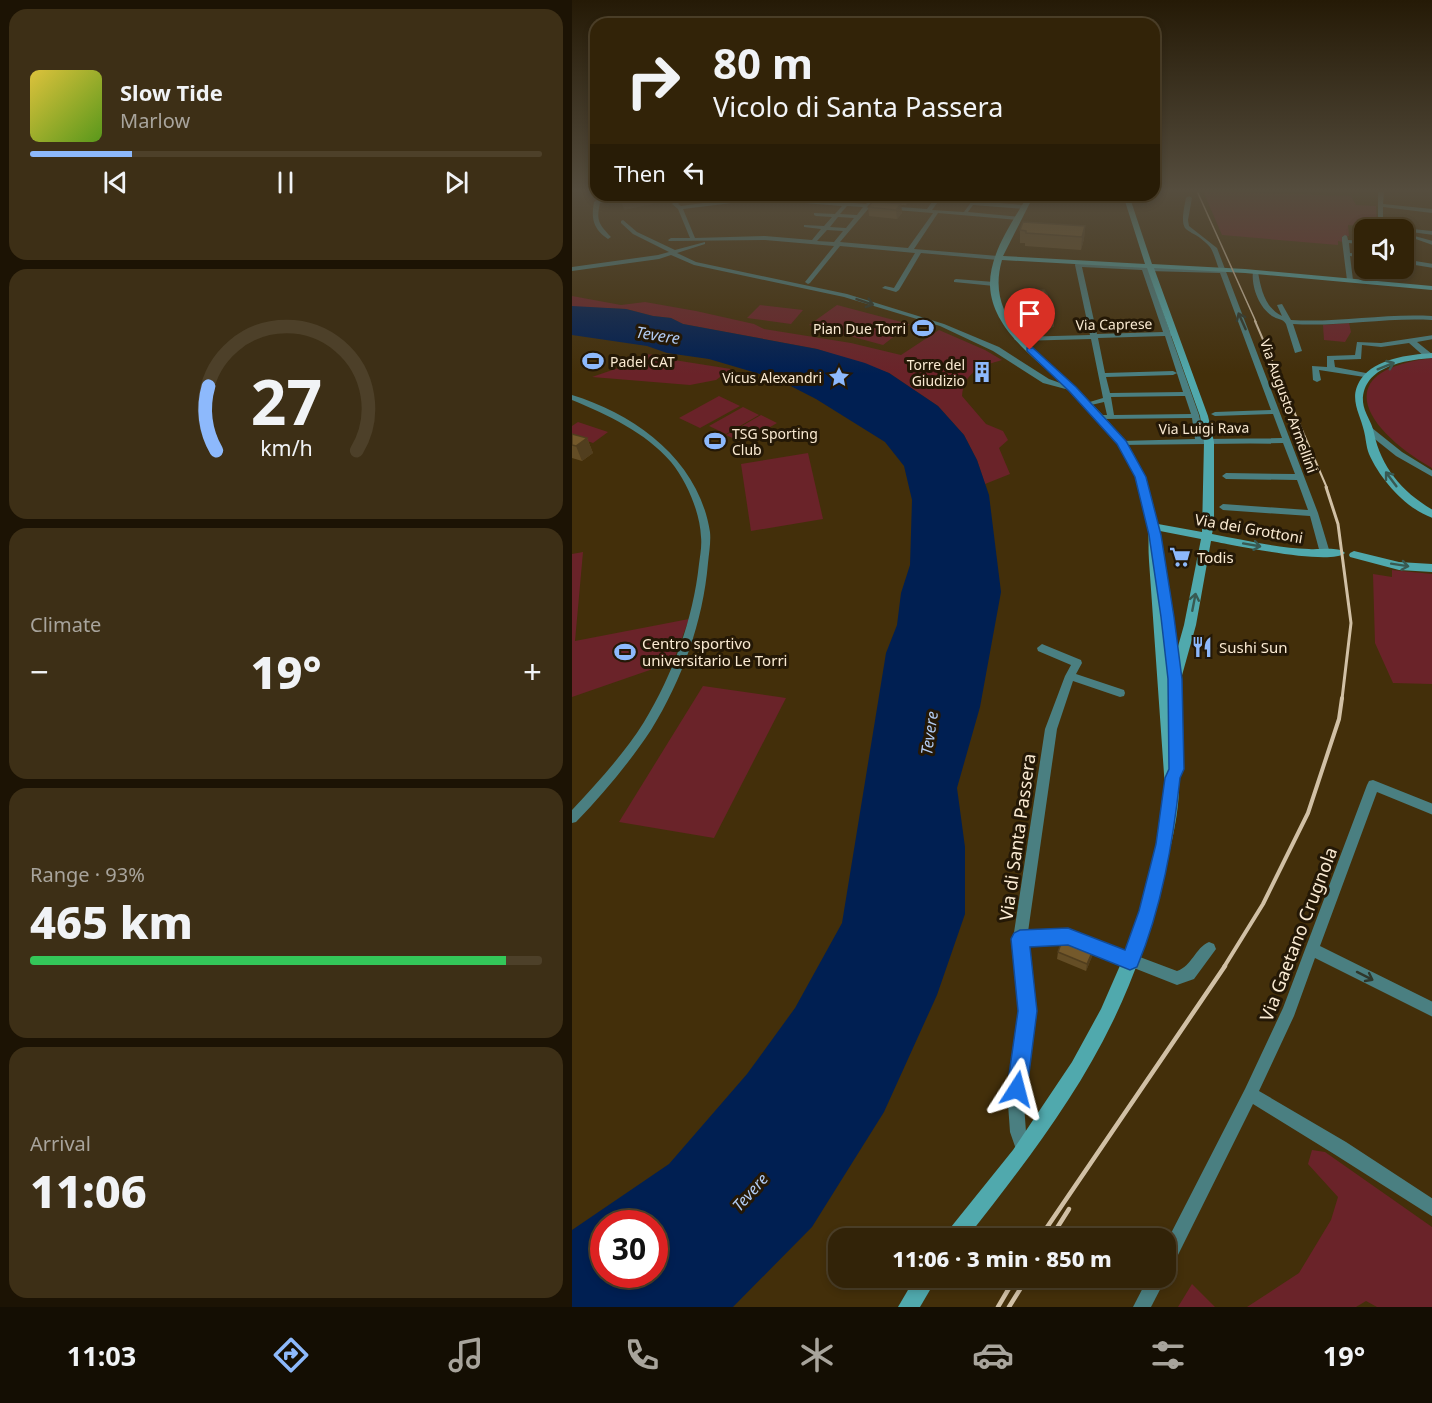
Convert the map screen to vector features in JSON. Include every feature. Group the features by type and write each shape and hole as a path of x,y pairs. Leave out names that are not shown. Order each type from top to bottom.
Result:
{"main road":[{"path":"1001,252 994,284 999,305 1018,339 1073,389 1122,443 1140,477 1153,526 1164,630 1169,769 1172,778"},
{"path":"1144,252 1170,334 1204,416 1210,506 1207,537 1190,625 1175,679"},
{"path":"998,258 1255,272 1433,288"},
{"path":"1431,355 1386,365 1368,376 1360,390 1359,402 1369,430 1372,448 1391,480 1413,502 1433,515"},
{"name":"Via dei Grottoni","path":"1153,526 1283,550 1340,553"},
{"path":"1354,555 1399,566 1433,568"},
{"path":"963,1228 1024,1149 1078,1068 1107,1015 1130,961 1147,911 1164,844 1172,778 1176,769 1175,679 1164,630"},
{"path":"908,1307 920,1288"}],"street":[{"path":"572,269 659,257 677,252"},
{"path":"809,285 833,252"},
{"path":"885,288 896,290 918,252"},
{"path":"930,252 998,258"},
{"name":"Via Augusto Armellini","path":"1215,252 1301,477 1325,553"},
{"path":"674,253 680,261 705,268 761,281 809,285"},
{"path":"674,253 853,297 957,331 1002,352 1046,381 1073,389"},
{"path":"1350,280 1347,254 1354,255"},
{"path":"1414,263 1433,266"},
{"path":"1078,264 1111,417"},
{"path":"1255,272 1266,309 1271,314 1285,320 1320,324 1402,315 1433,318"},
{"path":"956,281 994,284"},
{"path":"1280,305 1298,351"},
{"name":"Via Caprese","path":"1018,339 1170,334"},
{"path":"1331,369 1330,358 1358,357 1359,343 1381,345 1433,337"},
{"path":"1410,341 1431,355"},
{"path":"1317,380 1315,368 1368,376"},
{"path":"1102,375 1173,373"},
{"path":"1086,404 1107,397 1182,394"},
{"path":"572,397 623,419 659,443 687,478 704,524 706,539 690,641 678,671 663,701 623,761 572,818"},
{"path":"1215,414 1275,412"},
{"path":"1099,417 1189,416"},
{"path":"1369,430 1399,454 1433,475"},
{"name":"Via Luigi Rava","path":"1122,443 1287,440"},
{"path":"1226,476 1301,477"},
{"path":"1223,507 1314,513"},
{"path":"1164,630 1180,632 1190,625"},
{"path":"1042,648 1077,663 1070,676 1120,693"},
{"name":"Via di Santa Passera","path":"1024,1149 1018,1132 1016,1104 1027,1011 1020,939 1051,729 1070,676"},
{"name":"Via Gaetano Crugnola","path":"1176,1241 1289,1011 1373,785 1433,810"},
{"path":"1020,939 1068,936 1168,976 1181,977 1192,971 1209,949"},
{"path":"1313,950 1433,1010"},
{"path":"1250,1094 1340,1148 1433,1209"},
{"path":"1142,1307 1152,1288"}],"shaded area":[{"path":"572,296 621,305 645,302 696,311 754,324 764,329 851,343 901,355 939,330 1002,360 975,371 966,381 962,396 986,424 1003,431 1008,440 999,448 1010,474 985,484 977,460 964,435 938,406 889,373 817,349 683,324 671,318 626,309 574,307"},
{"path":"760,305 803,310 791,324 747,318"},
{"path":"837,305 910,324 883,345 809,325"},
{"path":"1349,323 1351,332 1345,342 1324,340 1323,325"},
{"path":"644,354 731,369 716,380 690,385 592,377 627,365"},
{"path":"1433,358 1432,468 1390,437 1375,420 1368,404 1368,389 1378,375 1399,365"},
{"path":"719,396 740,406 700,428 679,418"},
{"path":"743,407 759,415 726,434 709,426"},
{"path":"761,415 777,423 743,443 726,435"},
{"path":"578,422 608,432 593,443 572,436 572,426"},
{"path":"808,453 823,519 751,531 741,464"},
{"name":"Centro sportivo universitario Le Torri","path":"583,552 575,641 689,619 673,662 572,697 572,554"},
{"path":"1392,570 1432,574 1432,684 1393,683 1375,643 1373,574 1392,577"},
{"path":"703,686 786,698 714,838 619,822"},
{"path":"1312,1150 1325,1152 1432,1227 1432,1307 1377,1307 1366,1301 1356,1307 1247,1307 1299,1273 1331,1220 1338,1197 1308,1164"},
{"path":"1192,1284 1215,1307 1178,1307"}],"water":[{"name":"Tevere","path":"572,306 626,309 671,318 683,324 817,349 865,363 889,373 938,406 964,435 977,460 989,495 1001,592 980,707 957,788 965,847 965,914 937,995 884,1112 812,1227 733,1307 572,1307 572,1230 590,1218 590,1288 668,1288 668,1210 601,1210 669,1164 747,1074 795,1008 842,923 886,653 897,625 901,593 910,565 912,500 904,466 885,442 816,399 777,379 709,359 667,353 647,346 572,335"}],"building":[{"path":"1044,290 1048,304 1054,313 1036,316 1037,309 1029,303 1021,303 1017,294"},
{"path":"572,434 587,438 576,446 572,445"},
{"path":"1063,938 1094,948 1087,964 1058,952"}],"railway":[{"path":"1224,252 1256,322"},
{"path":"1255,321 1327,488"},
{"path":"1326,487 1338,524 1351,623 1342,699"},
{"path":"1224,967 1263,904 1308,813 1339,719 1342,698"},
{"path":"1046,1228 1225,966"},
{"path":"1057,1228 1069,1209"},
{"path":"998,1307 1009,1288"},
{"path":"1009,1307 1021,1288"}],"place":[{"name":"Pian Due Torri","path":"923,328"},
{"name":"Padel CAT","path":"593,361"},
{"name":"Torre del Giudizio","path":"982,372"},
{"name":"Vicus Alexandri","path":"839,377"},
{"name":"TSG Sporting Club","path":"715,441"},
{"name":"Todis","path":"1180,557"},
{"name":"Sushi Sun","path":"1202,647"},
{"name":"Centro sportivo universitario Le Torri","path":"625,652"}],"route":[{"path":"1017,1089 1027,1011 1020,939 1068,936 1130,961 1140,936 1164,844 1172,778 1176,769 1175,679 1155,535 1144,488 1136,466 1122,443 1073,389 1030,350"}]}
